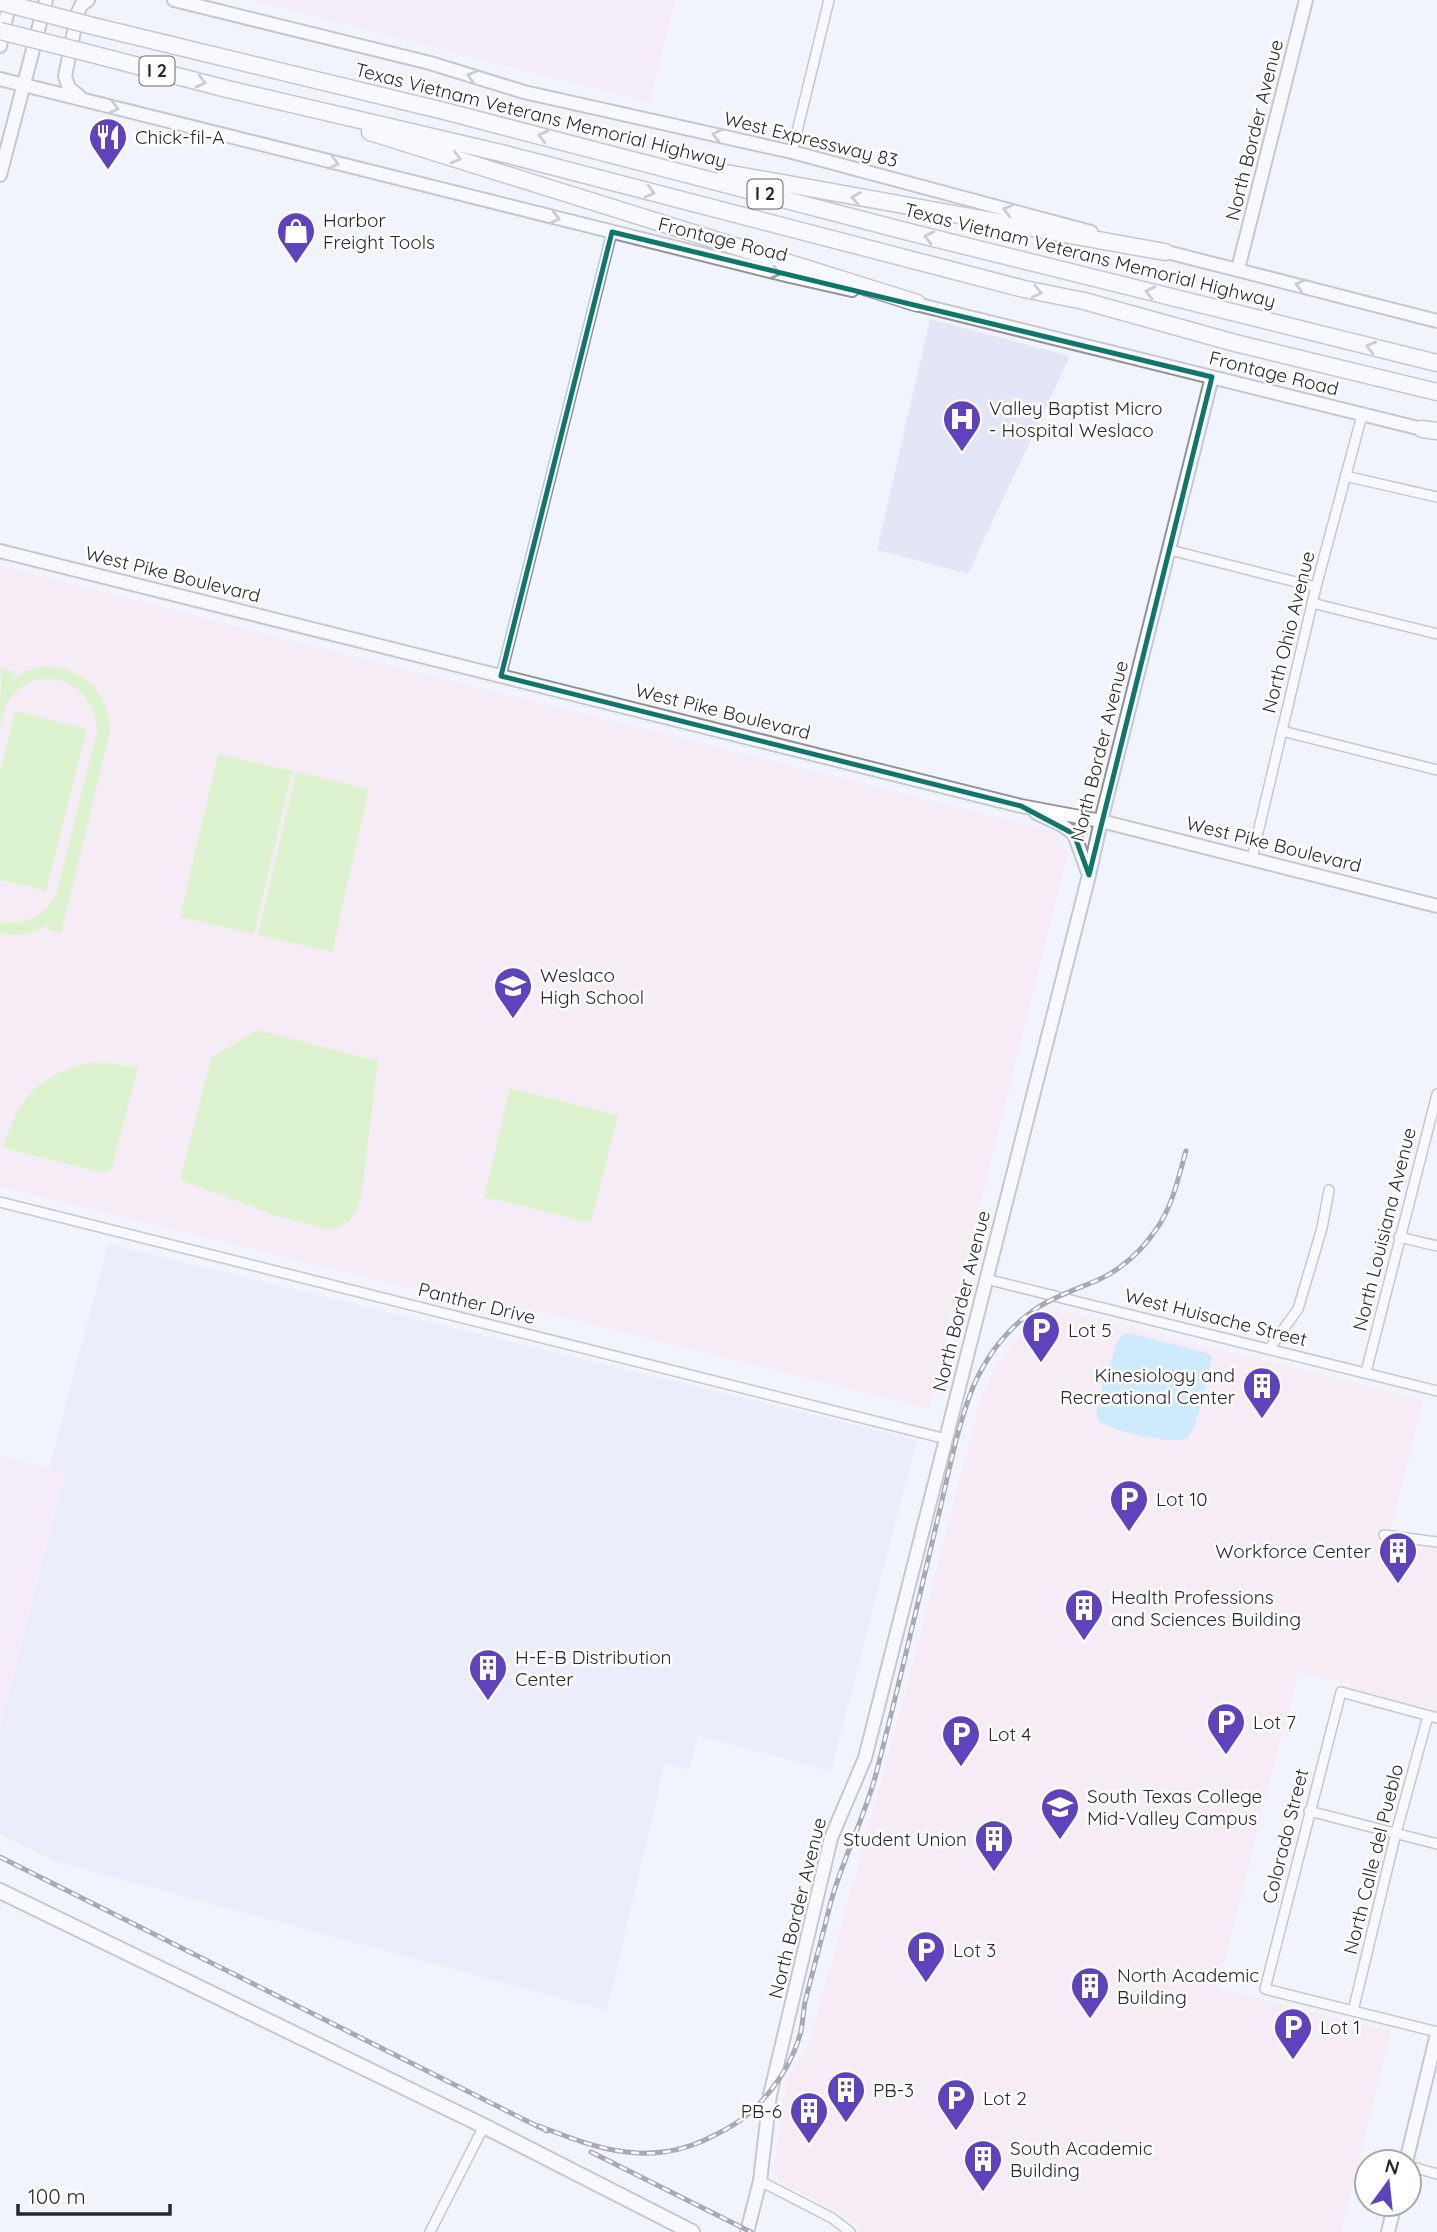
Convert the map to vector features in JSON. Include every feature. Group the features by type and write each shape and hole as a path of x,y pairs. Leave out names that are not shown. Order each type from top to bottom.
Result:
{"highway":[{"name":"Texas Vietnam Veterans Memorial Highway","path":"0,2 600,150 923,235 1437,363"},
{"name":"I 2","path":"0,31 227,89 501,153 1235,343 1437,392"},
{"path":"227,89 917,303"},
{"path":"600,150 1165,252"}],"main road":[{"path":"0,1891 484,2126 692,2232"}],"street":[{"path":"0,46 10,0"},
{"path":"0,174 46,0"},
{"path":"88,0 78,12 65,76 69,88 89,101"},
{"name":"West Expressway 83","path":"174,0 429,63 524,92 792,152 1165,252 1437,321"},
{"path":"792,152 829,0"},
{"name":"North Border Avenue","path":"1238,269 1306,0"},
{"name":"Frontage Road","path":"0,79 790,276 917,303 1432,431"},
{"path":"501,676 612,232"},
{"name":"North Border Avenue","path":"747,2232 760,2181 771,2095 831,1838 865,1758 1212,377"},
{"name":"North Ohio Avenue","path":"1252,858 1312,603 1362,415"},
{"path":"1345,476 1437,497"},
{"path":"1170,550 1316,587"},
{"name":"West Pike Boulevard","path":"0,551 1021,806 1101,821 1437,905"},
{"path":"1312,603 1437,634"},
{"path":"1282,731 1437,770"},
{"path":"1021,806 1062,825 1074,834 1089,875"},
{"name":"North Louisiana Avenue","path":"1366,1372 1437,1094"},
{"path":"1269,1349 1298,1309 1322,1228 1329,1190"},
{"name":"Panther Drive","path":"0,1202 946,1439"},
{"path":"1399,1237 1437,1246"},
{"name":"West Huisache Street","path":"986,1279 1437,1391"},
{"path":"1384,1535 1437,1542"},
{"name":"Colorado Street","path":"1353,2011 1265,1989 1341,1692 1433,1717"},
{"name":"North Calle del Pueblo","path":"1353,2011 1396,1833 1433,1717"},
{"path":"1309,1811 1437,1844"},
{"path":"1353,2011 1437,2033 1408,2148"},
{"path":"430,2232 484,2126"},
{"path":"760,2181 832,2218 850,2232"}],"highlighted area":[{"path":"612,232 1212,377 1089,875 1074,834 1021,806 501,676"}],"shaded area":[{"path":"249,0 676,0 650,103"},
{"name":"Valley Baptist Micro - Hospital Weslaco","path":"930,319 1070,356 968,574 877,550"},
{"name":"Weslaco High School","path":"0,565 1054,831 1069,852 929,1409 541,1312 534,1319 0,1187"},
{"path":"108,1244 917,1440 831,1771 698,1736 690,1770 665,1764 607,2011 57,1862 0,1834 0,1728 65,1472 49,1468"},
{"name":"South Texas College Mid-Valley Campus","path":"1057,1309 1424,1400 1387,1543 1437,1549 1437,1711 1351,1689 1350,1684 1298,1673 1218,1988 1391,2031 1362,2148 1353,2148 1353,2184 1341,2232 862,2232 840,2213 780,2183 776,2176 774,2167 787,2079 809,2044 912,1668 979,1404 996,1365 1012,1344 1035,1322"},
{"path":"0,1456 65,1471 0,1728"}],"green space":[{"path":"45,666 72,671 92,685 105,706 110,732 61,934 48,930 49,924 26,934 0,934 0,921 18,922 33,918 46,908 56,894 97,731 95,715 79,690 53,679 25,685 12,696 0,727 1,668 14,672 13,678"},
{"path":"15,711 87,729 46,891 0,880 0,772"},
{"path":"218,754 292,771 254,934 180,917"},
{"path":"296,772 369,789 332,952 258,935"},
{"path":"257,1030 378,1061 362,1191 357,1209 349,1222 336,1228 325,1229 275,1215 180,1180 211,1058"},
{"path":"90,1063 112,1063 138,1068 112,1168 103,1173 3,1148 16,1115 32,1091 56,1075"},
{"path":"510,1088 618,1115 591,1223 484,1197"}],"water":[{"path":"1124,1334 1212,1356 1199,1413 1187,1438 1172,1440 1146,1437 1110,1427 1099,1420 1097,1411 1101,1393 1117,1343"}],"railway":[{"path":"539,2126 603,2148 624,2152 667,2152 711,2137 740,2121 762,2100 782,2074 800,2035 805,2002 830,1905 876,1774 953,1454 973,1387 998,1344 1024,1318 1050,1301 1108,1275 1144,1245 1166,1213 1186,1151"},
{"path":"0,1857 547,2131"},
{"path":"591,2152 751,2232"}],"place":[{"name":"Chick-fil-A","path":"108,171"},
{"name":"Harbor Freight Tools","path":"296,265"},
{"name":"Valley Baptist Micro - Hospital Weslaco","path":"962,453"},
{"name":"Weslaco High School","path":"513,1020"},
{"name":"Lot 5","path":"1041,1364"},
{"name":"Kinesiology and Recreational Center","path":"1262,1420"},
{"name":"Lot 10","path":"1129,1533"},
{"name":"Workforce Center","path":"1398,1585"},
{"name":"Health Professions and Sciences Building","path":"1084,1642"},
{"name":"H-E-B Distribution Center","path":"488,1702"},
{"name":"Lot 7","path":"1226,1756"},
{"name":"Lot 4","path":"961,1768"},
{"name":"South Texas College Mid-Valley Campus","path":"1060,1841"},
{"name":"Student Union","path":"994,1873"},
{"name":"Lot 3","path":"926,1984"},
{"name":"North Academic Building","path":"1090,2020"},
{"name":"Lot 1","path":"1293,2061"},
{"name":"PB-3","path":"846,2124"},
{"name":"Lot 2","path":"956,2132"},
{"name":"PB-6","path":"809,2145"},
{"name":"South Academic Building","path":"983,2193"}]}
